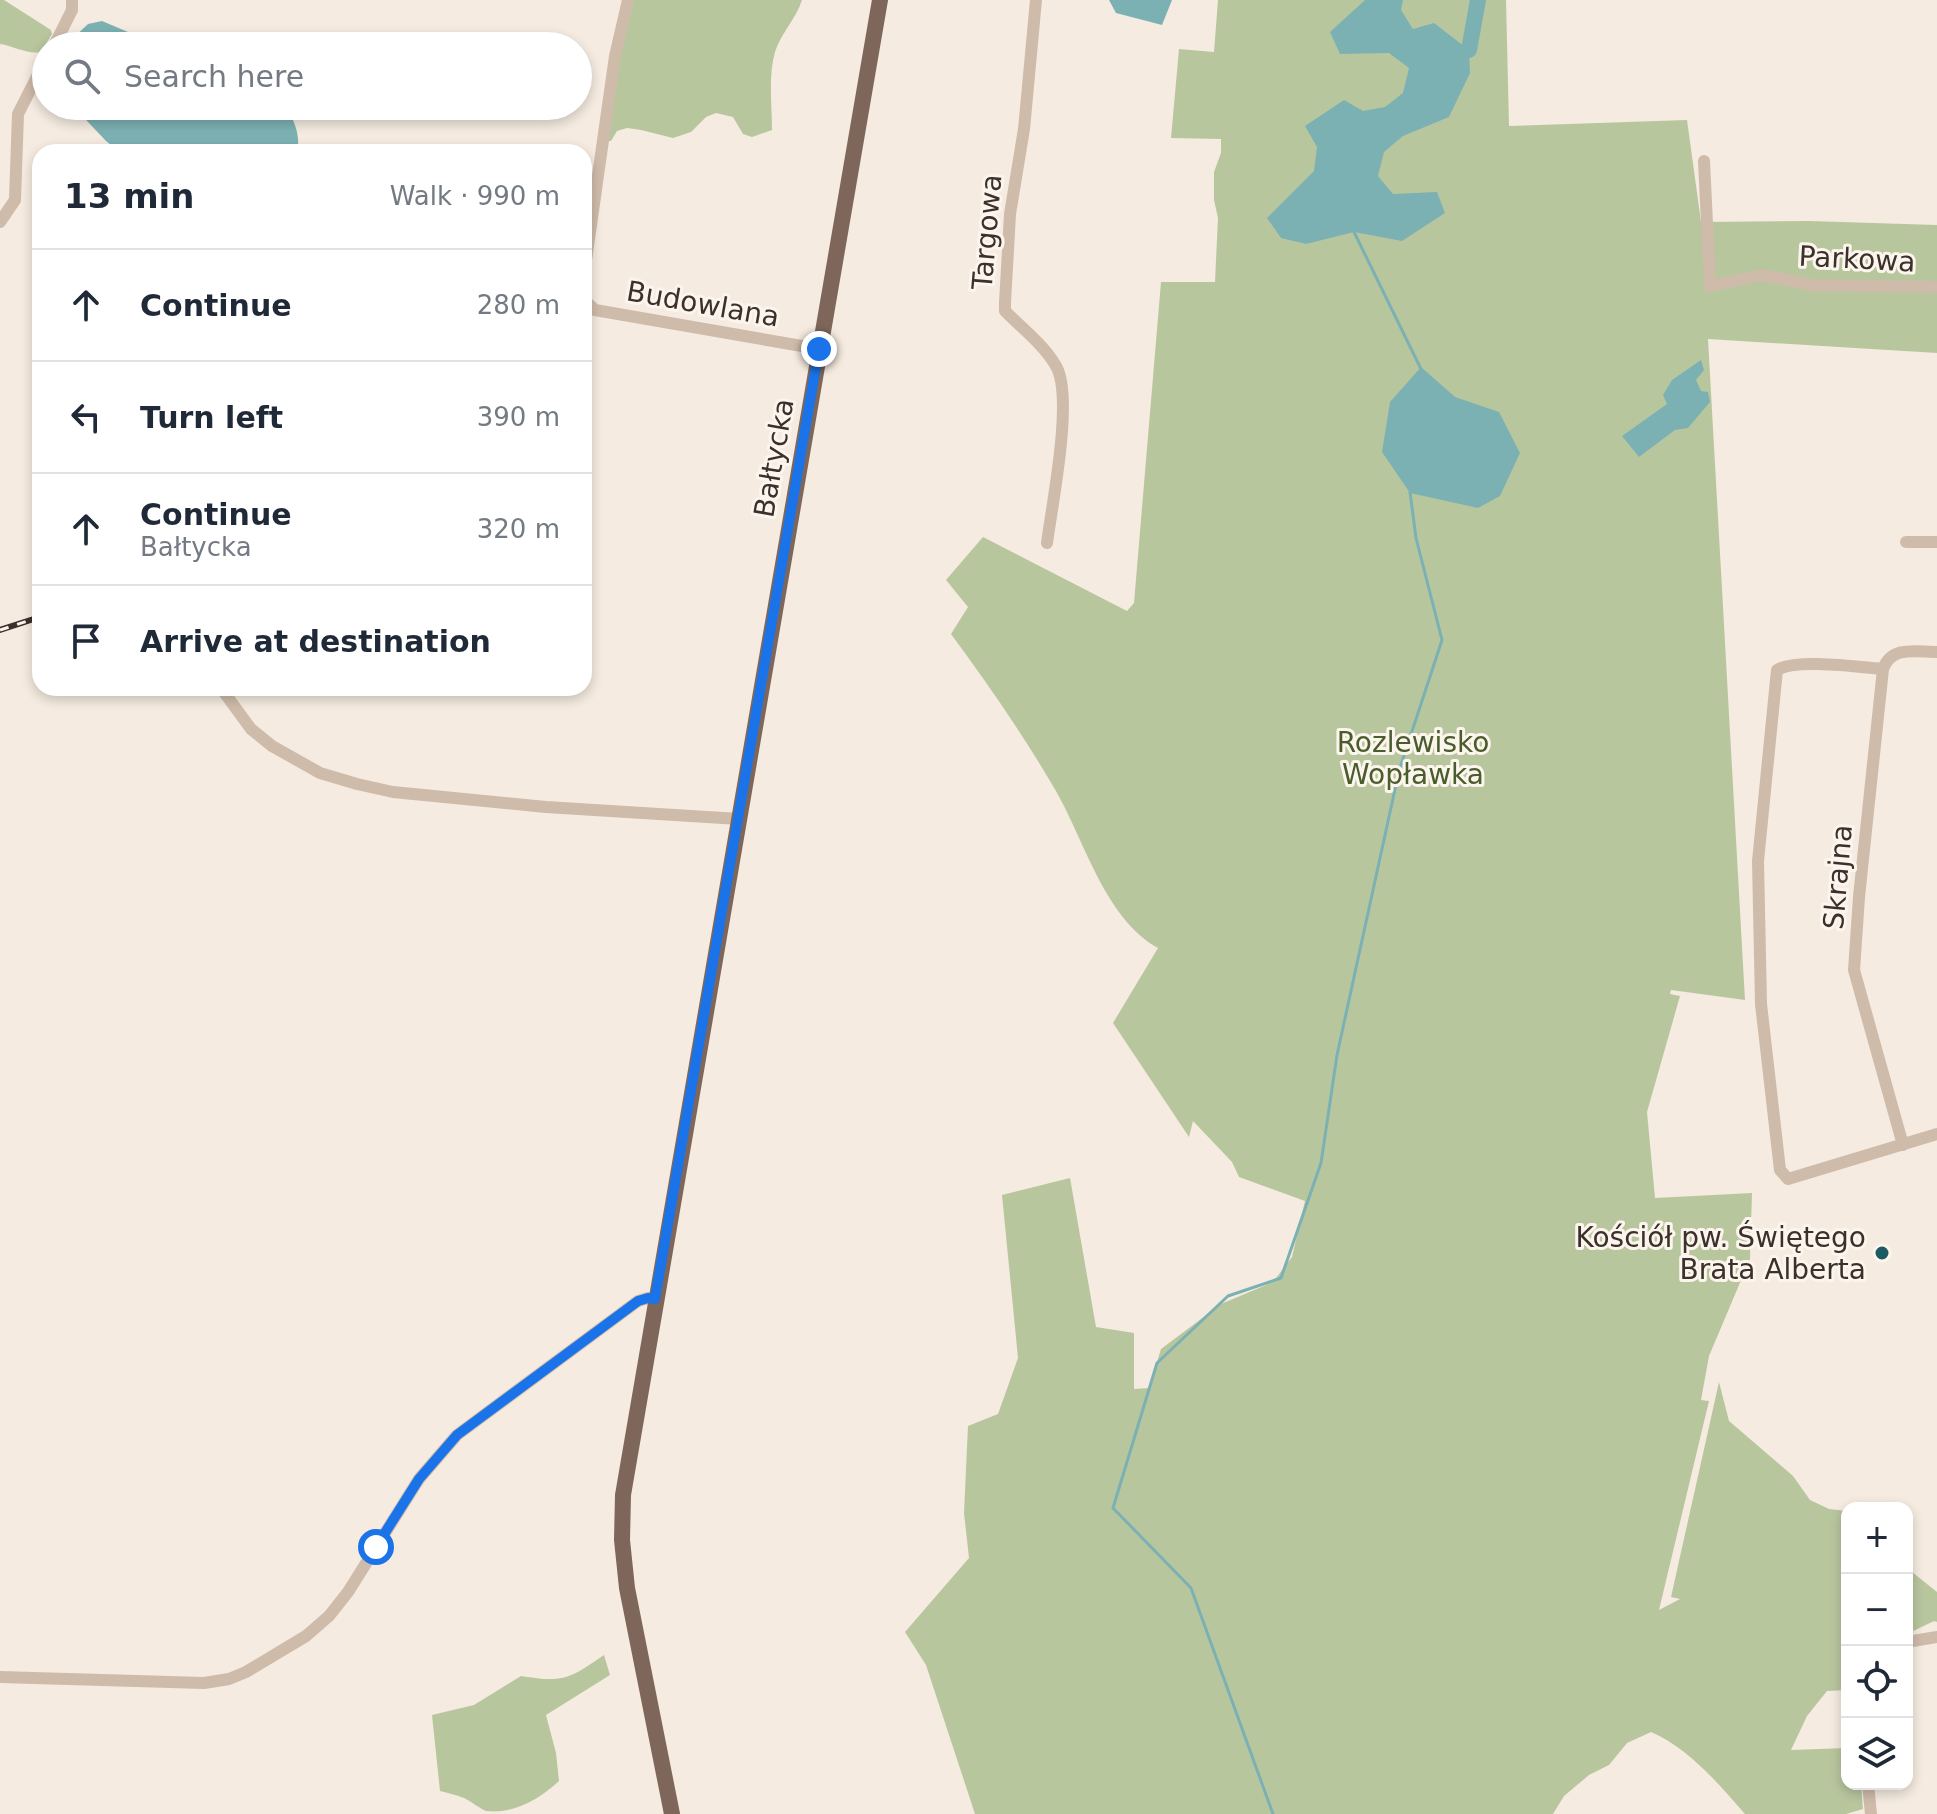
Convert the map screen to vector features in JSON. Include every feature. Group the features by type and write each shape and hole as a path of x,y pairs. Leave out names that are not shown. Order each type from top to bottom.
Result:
{"main road":[{"name":"Bałtycka","path":"672,1814 627,1588 622,1540 625,1477 880,0"}],"street":[{"path":"61,32 72,10 72,0"},
{"path":"592,218 615,56 628,0"},
{"name":"Targowa","path":"1036,0 1024,129 1010,214 1005,311 1056,365 1063,384 1064,408 1047,543"},
{"path":"0,222 15,200 18,114 32,86"},
{"name":"Parkowa","path":"1704,161 1710,286 1762,275 1813,285 1937,287"},
{"name":"Budowlana","path":"592,307 819,349"},
{"path":"1906,542 1937,542"},
{"path":"1937,652 1893,654 1886,660 1883,669 1784,665 1777,670 1758,861 1761,1004 1780,1170 1788,1179 1937,1134"},
{"name":"Skrajna","path":"1883,669 1854,970 1903,1145"},
{"path":"227,696 251,729 272,746 320,773 357,784 393,792 546,807 739,819"},
{"path":"0,1677 204,1683 229,1679 265,1662 306,1636 329,1616 348,1592 419,1479 457,1435 638,1301 655,1299"},
{"path":"1913,1641 1937,1637"},
{"path":"1869,1790 1871,1814"}],"green space":[{"path":"0,0 51,30 32,32 32,52 0,44"},
{"path":"634,0 802,0 773,61 772,130 752,137 743,134 733,117 716,113 706,117 691,132 673,138 627,128 617,131 611,141 604,141 616,65"},
{"name":"Rozlewisko Wopławka","path":"1218,0 1506,0 1509,126 1687,120 1701,222 1937,225 1937,353 1708,339 1745,1000 1671,990 1670,994 1680,996 1647,1112 1655,1198 1752,1193 1750,1259 1709,1356 1701,1400 1709,1401 1659,1610 1680,1599 1671,1597 1719,1382 1729,1421 1793,1476 1810,1500 1829,1509 1841,1510 1841,1690 1827,1691 1807,1716 1791,1750 1841,1748 1841,1790 1861,1790 1863,1809 1846,1814 1745,1814 1690,1757 1651,1732 1627,1743 1609,1765 1589,1775 1564,1796 1553,1814 975,1814 926,1665 905,1632 969,1558 964,1513 968,1426 998,1414 1018,1358 1002,1195 1070,1178 1096,1327 1134,1333 1134,1389 1149,1388 1161,1349 1221,1304 1273,1282 1292,1257 1305,1201 1239,1177 1232,1162 1193,1121 1189,1137 1113,1023 1158,948 1139,934 1109,897 1041,766 951,634 968,607 946,580 983,537 1127,611 1134,603 1161,282 1215,282 1218,218 1214,200 1214,172 1221,153 1221,139 1171,138 1179,49 1214,52"},
{"path":"1913,1573 1937,1592 1937,1622 1913,1631"},
{"path":"604,1655 610,1675 546,1715 556,1753 559,1781 551,1788 517,1808 497,1811 486,1811 464,1798 440,1791 432,1715 474,1705 521,1676 547,1679 566,1677"}],"water":[{"path":"1109,0 1172,0 1162,25 1116,13"},
{"path":"1365,0 1403,0 1401,10 1413,29 1434,23 1469,50 1470,73 1449,117 1403,136 1384,152 1378,176 1393,194 1437,192 1445,213 1402,241 1354,232 1306,244 1281,238 1267,218 1314,171 1317,147 1305,126 1344,100 1363,111 1385,107 1403,93 1409,68 1389,53 1340,54 1330,32"},
{"path":"102,21 128,32 80,32 88,24"},
{"path":"86,120 293,120 298,144 110,144"},
{"path":"1701,360 1704,370 1696,380 1701,391 1708,392 1710,402 1688,428 1675,430 1639,457 1622,436 1667,404 1663,395 1672,380"},
{"path":"1421,367 1455,397 1499,412 1520,453 1500,496 1478,508 1410,493 1382,452 1390,402"}],"waterway":[{"path":"1469,50 1478,0"},
{"path":"1354,229 1421,369"},
{"path":"1273,1814 1191,1588 1113,1508 1157,1363 1228,1296 1281,1278 1321,1163 1337,1055 1399,771 1442,640 1416,538 1410,492"}],"railway":[{"path":"0,630 32,620"}],"place":[{"name":"Kościół pw. Świętego Brata Alberta","path":"1882,1253"}],"route":[{"path":"376,1547 419,1479 457,1435 638,1301 655,1299 819,349"}]}
